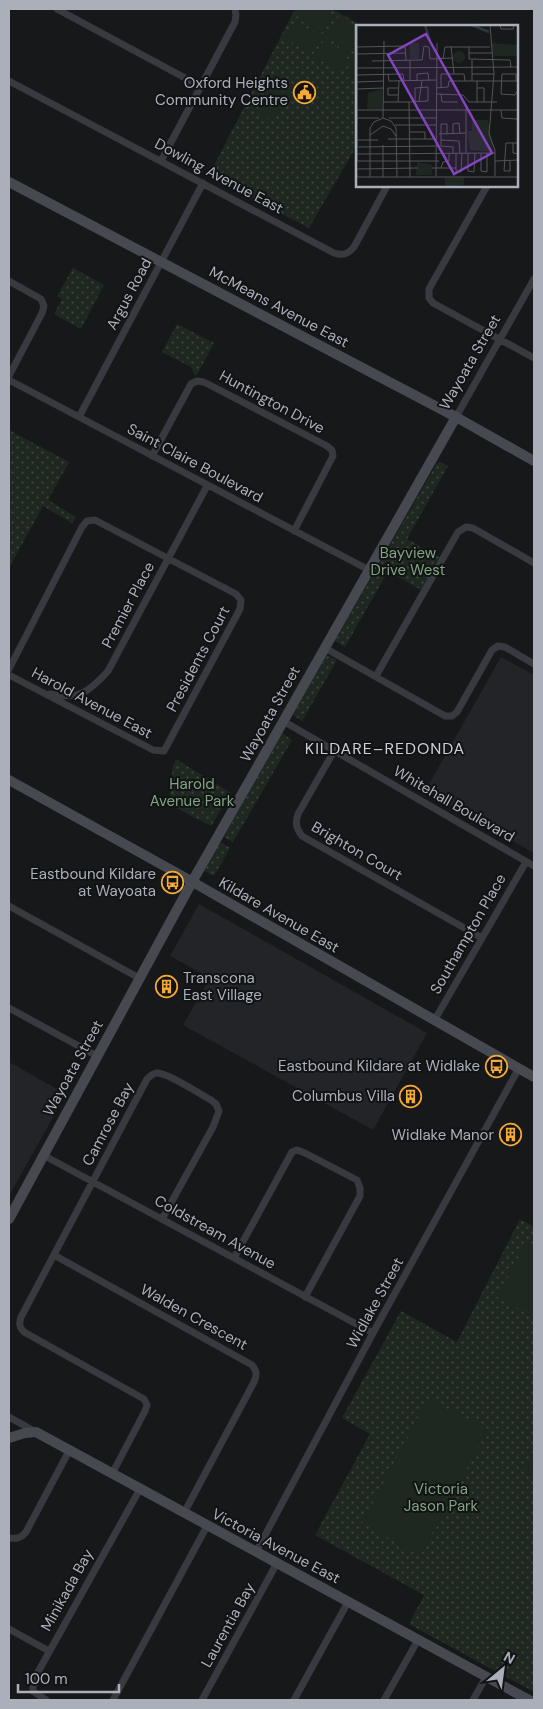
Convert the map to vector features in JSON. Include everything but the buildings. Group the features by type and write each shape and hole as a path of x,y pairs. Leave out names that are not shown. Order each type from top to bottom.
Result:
{"street":[{"path":"57,9 200,86"},
{"path":"161,161 235,22 235,9"},
{"name":"Dowling Avenue East","path":"9,81 341,255 349,252 354,247 386,188"},
{"name":"McMeans Avenue East","path":"9,182 456,417 534,461"},
{"name":"Argus Road","path":"79,417 203,183"},
{"path":"486,188 428,294 432,303 534,358"},
{"name":"Wayoata Street","path":"10,1215 192,882 534,279"},
{"path":"9,281 41,299 44,306 9,376"},
{"name":"Saint Claire Boulevard","path":"9,380 369,570"},
{"name":"Huntington Drive","path":"152,456 191,384 197,380 318,442 332,450 333,456 294,531"},
{"name":"Premier Place","path":"43,692 64,696 80,695 94,687 108,671 207,486"},
{"path":"9,669 82,527 87,521 95,520 168,558"},
{"path":"376,676 458,532 466,527 473,528 534,563"},
{"name":"Presidents Court","path":"164,751 240,607 241,600 236,594 168,558"},
{"path":"325,648 445,716 452,716 457,712 492,650 498,646 505,647 534,664"},
{"name":"Harold Avenue East","path":"9,675 153,750 164,751"},
{"name":"Whitehall Boulevard","path":"283,721 534,866"},
{"name":"Brighton Court","path":"334,751 298,814 296,829 302,836 482,938"},
{"name":"Kildare Avenue East","path":"9,780 534,1077"},
{"name":"Southampton Place","path":"434,1021 526,862"},
{"path":"9,906 139,978"},
{"path":"9,1008 97,1056"},
{"name":"Widlake Street","path":"256,1552 373,1333 519,1068"},
{"name":"Camrose Bay","path":"93,1182 147,1079 151,1074 157,1073 168,1076 211,1100 216,1104 219,1111 213,1127 162,1219"},
{"path":"234,1258 292,1152 297,1150 305,1153 357,1180 360,1196 305,1296"},
{"name":"Coldstream Avenue","path":"43,1155 373,1333"},
{"path":"93,1182 21,1317 20,1327 24,1332 144,1398 147,1406 145,1411 112,1474"},
{"name":"Walden Crescent","path":"54,1255 252,1365 256,1370 254,1382 184,1513"},
{"name":"Victoria Avenue East","path":"9,1417 529,1700"},
{"path":"9,1438 36,1432"},
{"path":"9,1538 22,1537 26,1532 69,1451"},
{"name":"Minikada Bay","path":"46,1700 33,1691 32,1685 49,1651 140,1489"},
{"path":"112,1700 207,1526"},
{"name":"Laurentia Bay","path":"202,1700 277,1563"},
{"path":"294,1700 348,1602"},
{"path":"9,1629 49,1651"},
{"path":"384,1700 418,1640"},
{"path":"473,1700 486,1677"}],"shaded area":[{"path":"501,657 534,675 534,853 425,791"},
{"path":"199,904 427,1033 373,1130 183,1025 210,978 170,956"},
{"path":"9,1062 66,1094 9,1196"}],"green space":[{"name":"Oxford Heights Community Centre","path":"295,9 332,9 361,25 356,25 356,147 309,228 209,175"},
{"path":"302,9 321,9 333,15 323,33 297,19"},
{"path":"337,17 356,28 356,44 351,52 325,37"},
{"path":"295,21 321,37 311,54 285,38"},
{"path":"324,40 349,54 339,71 314,57"},
{"path":"354,57 356,58 356,81 344,75"},
{"path":"269,85 286,94 273,121 256,112"},
{"path":"73,268 104,285 81,329 54,314 62,299 57,296"},
{"path":"177,324 214,343 197,375 195,375 191,367 162,352"},
{"path":"9,430 69,462 48,500 76,517 72,523 43,506 9,568"},
{"name":"Bayview Drive West","path":"440,462 448,466 407,539 439,557 421,590 388,571 345,647 335,641 437,463"},
{"path":"327,655 337,660 302,721 293,715"},
{"path":"282,733 292,740 233,842 224,837"},
{"name":"Harold Avenue Park","path":"176,759 231,793 211,826 169,804 173,766"},
{"path":"222,843 230,848 214,876 204,871 219,844"},
{"name":"Victoria Jason Park","path":"520,1219 534,1227 534,1692 409,1624 424,1595 315,1535 370,1434 342,1418 401,1311 457,1342"},
{"path":"526,1243 534,1247 534,1317 497,1297"},
{"path":"428,1399 488,1429 420,1556 362,1523"},
{"path":"534,1450 534,1475 523,1470"}],"place":[{"name":"Oxford Heights Community Centre","path":"304,92"},
{"name":"Eastbound Kildare at Wayoata","path":"172,883"},
{"name":"Transcona East Village","path":"167,987"},
{"name":"Eastbound Kildare at Widlake","path":"496,1066"},
{"name":"Columbus Villa","path":"411,1096"},
{"name":"Widlake Manor","path":"510,1135"}],"district":[{"name":"KILDARE–REDONDA","path":"385,748"}]}
